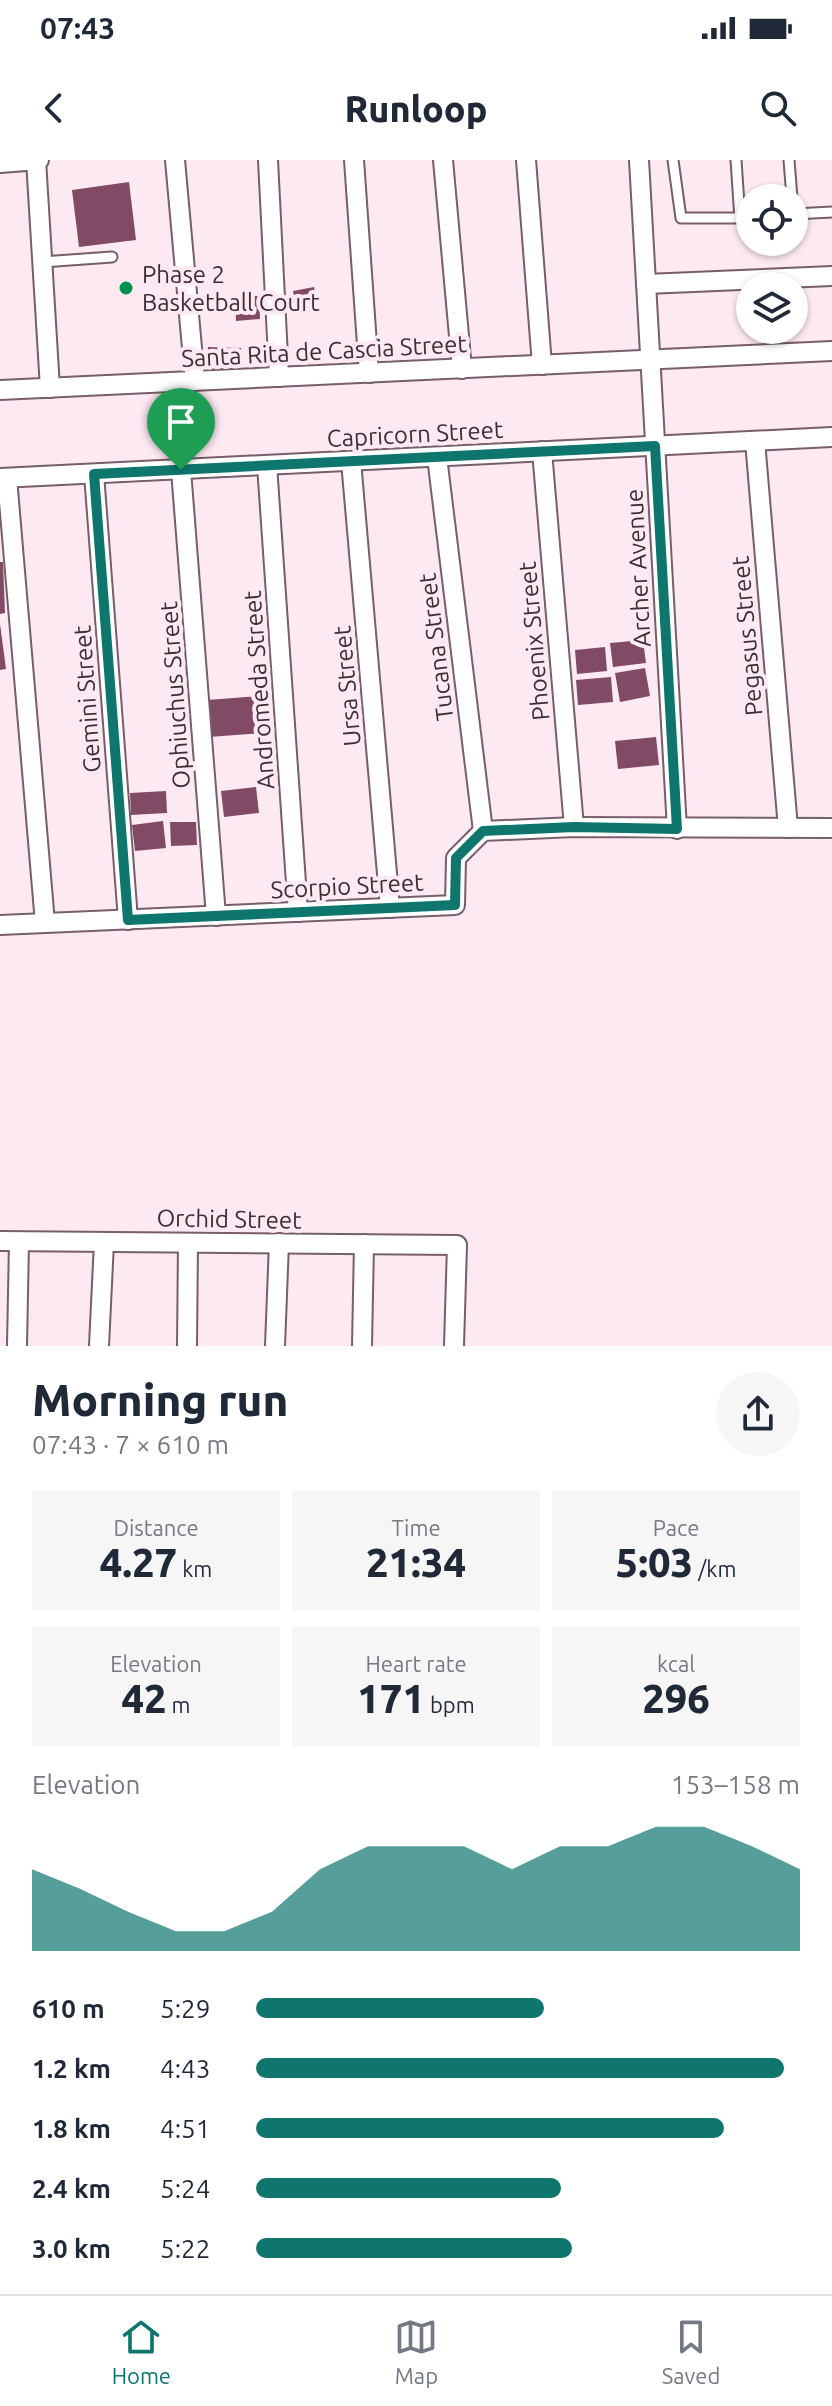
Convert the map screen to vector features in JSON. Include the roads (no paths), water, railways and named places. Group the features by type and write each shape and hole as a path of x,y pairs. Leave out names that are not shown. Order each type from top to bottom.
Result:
{"street":[{"path":"0,163 37,160 50,388"},
{"path":"175,160 195,381"},
{"path":"268,160 279,377"},
{"path":"354,160 369,373"},
{"path":"443,160 462,369"},
{"path":"526,160 542,365"},
{"name":"Archer Avenue","path":"639,160 677,829"},
{"path":"646,284 832,276"},
{"name":"Santa Rita de Cascia Street","path":"0,390 832,351"},
{"name":"Capricorn Street","path":"3,478 832,437"},
{"name":"Pegasus Street","path":"755,441 788,828"},
{"name":"Phoenix Street","path":"542,451 574,827"},
{"name":"Tucana Street","path":"437,457 483,831"},
{"name":"Ursa Street","path":"351,461 390,908"},
{"name":"Andromeda Street","path":"267,465 298,912"},
{"name":"Ophiuchus Street","path":"181,470 216,916"},
{"name":"Gemini Street","path":"94,474 128,920"},
{"path":"3,478 45,923"},
{"path":"483,831 574,827 832,828"},
{"name":"Scorpio Street","path":"0,925 455,905 456,858 483,831"},
{"path":"9,1242 17,1346"},
{"name":"Orchid Street","path":"9,1242 457,1245 454,1346"},
{"path":"99,1346 104,1242"},
{"path":"187,1346 188,1243"},
{"path":"275,1346 279,1243"},
{"path":"362,1346 364,1244"}],"lane":[{"path":"673,160 681,218 736,218"},
{"path":"736,160 740,184"},
{"path":"789,160 791,184"},
{"path":"808,213 832,212"},
{"path":"42,262 112,257"}],"place":[{"name":"Phase 2 Basketball Court","path":"126,288"}]}
